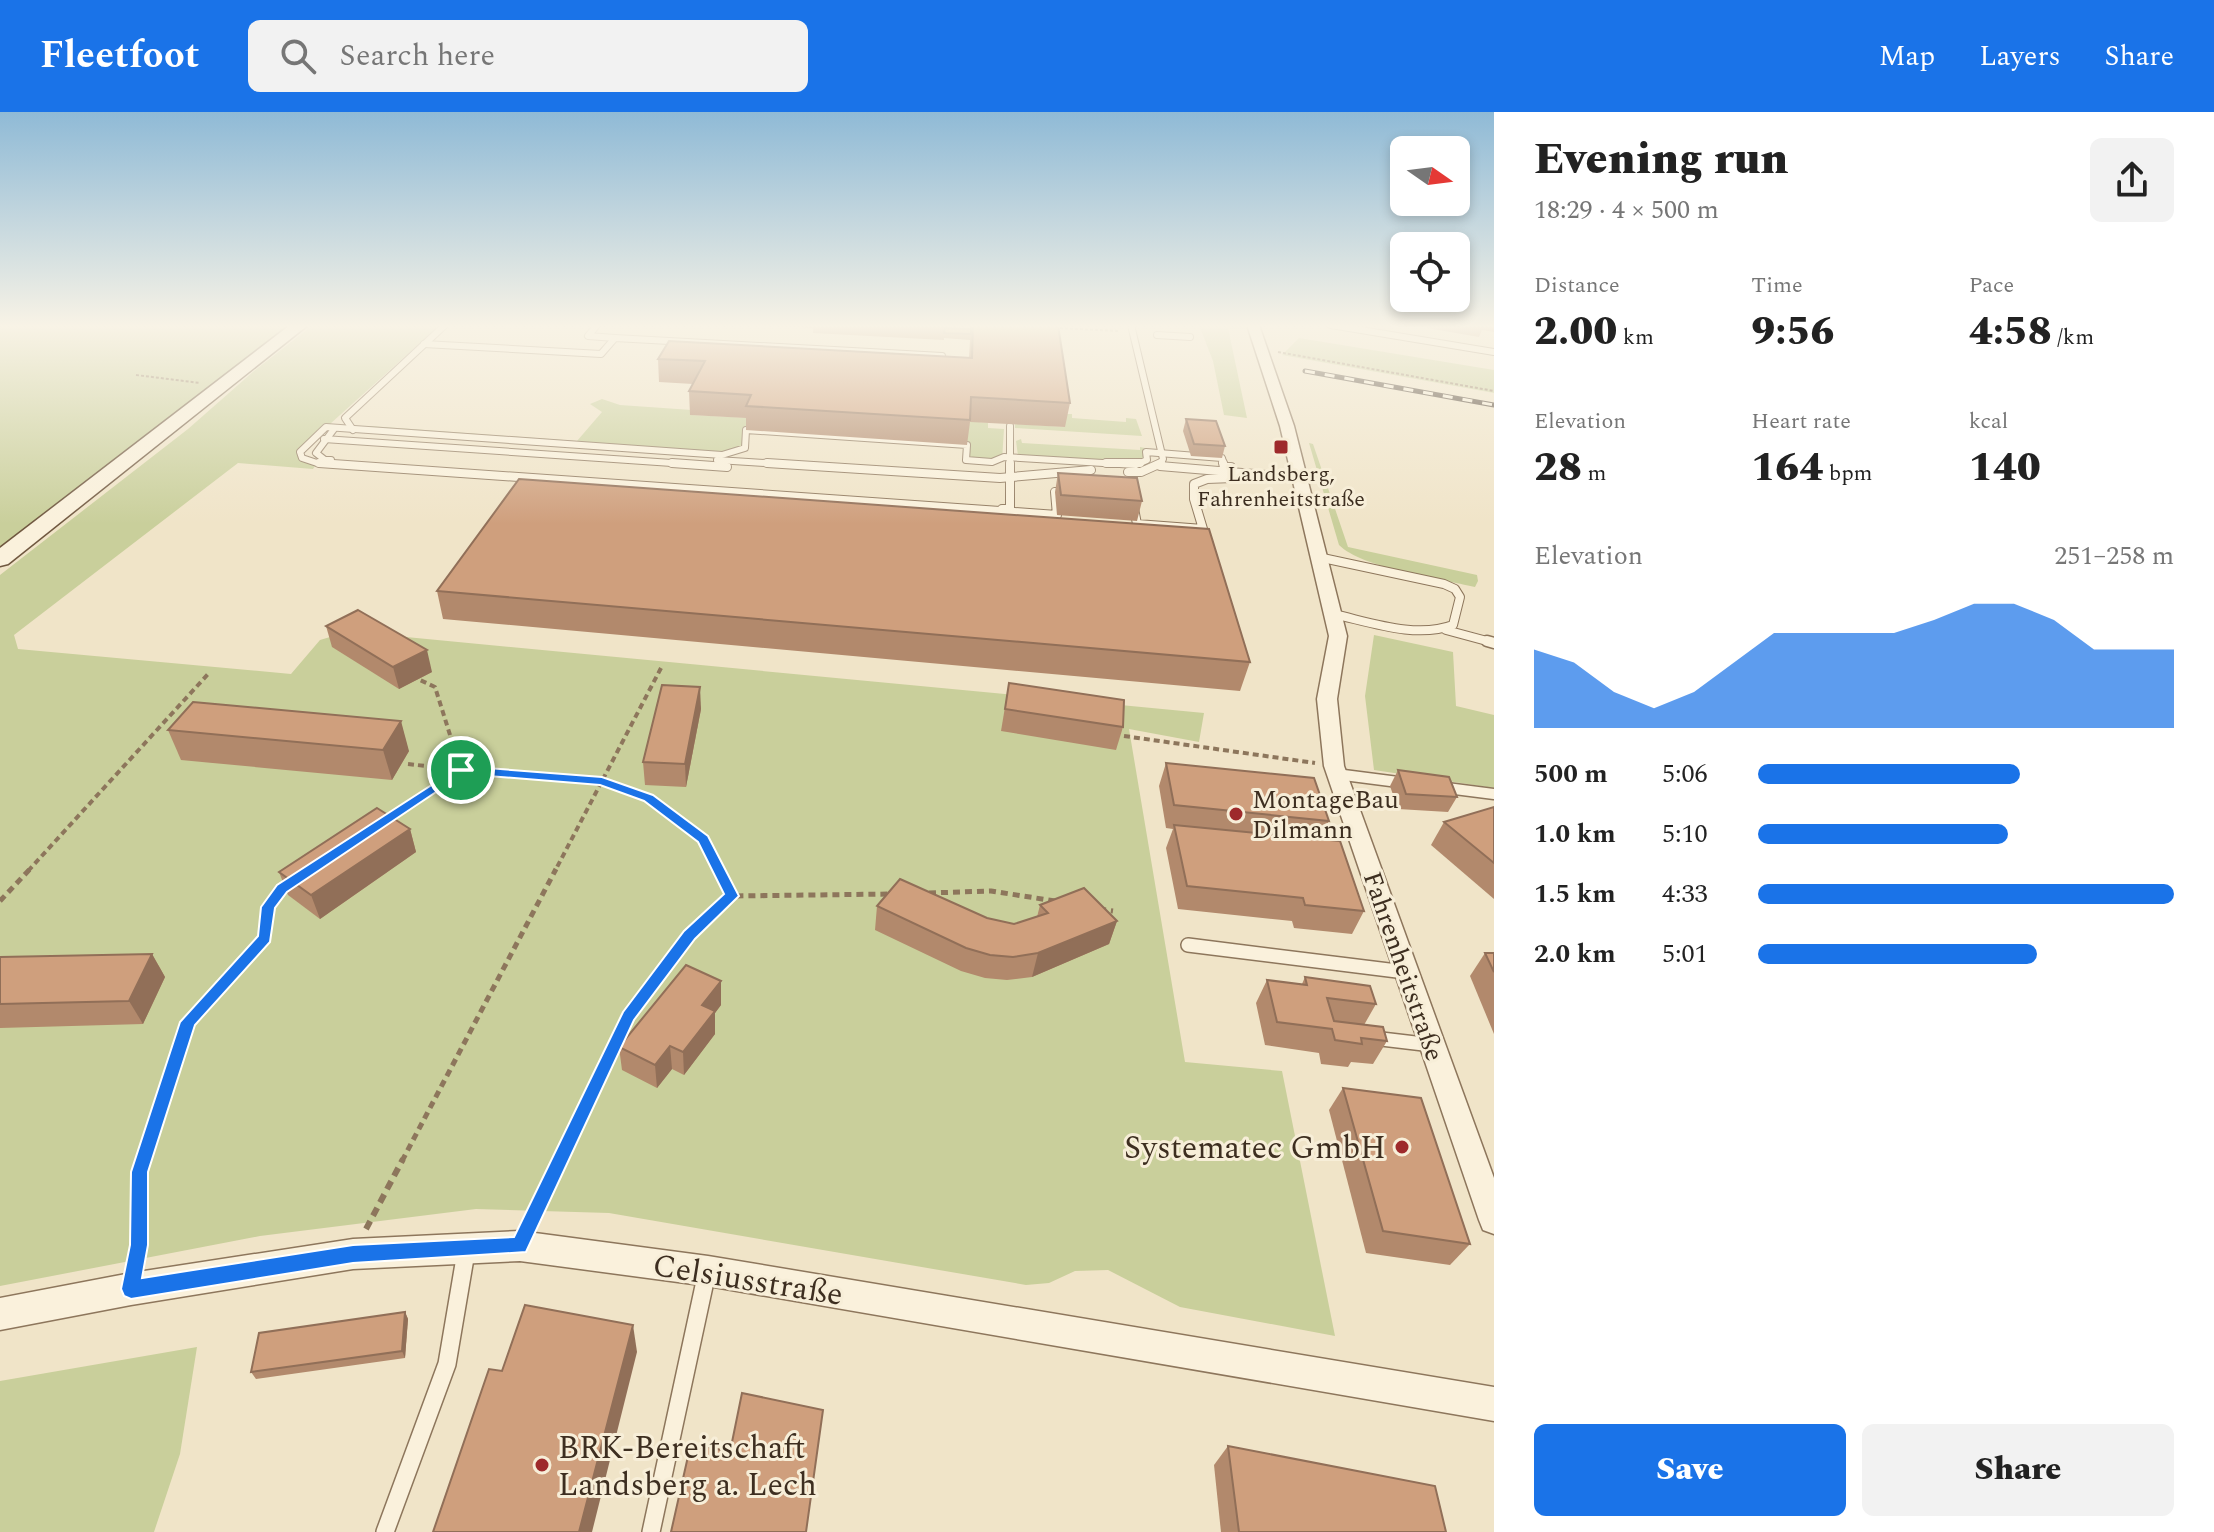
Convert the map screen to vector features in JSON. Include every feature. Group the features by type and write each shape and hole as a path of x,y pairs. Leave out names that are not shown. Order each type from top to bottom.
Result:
{"street":[{"path":"0,559 214,391"},
{"name":"Fahrenheitstraße","path":"1275,391 1301,478 1338,636 1327,699 1335,770 1432,1045 1482,1157 1494,1220"},
{"name":"Celsiusstraße","path":"0,1314 131,1289 353,1254 520,1246 708,1271 1494,1404"}],"lane":[{"path":"374,391 324,439 316,453 325,460 1010,509 1010,426"},
{"path":"1147,391 1162,453 1160,466"},
{"path":"345,418 350,428"},
{"path":"326,427 336,427 722,455 745,448 746,430 967,445 966,460 992,462 1011,458 1136,465 1147,460 1146,452 1222,458 1224,467 1231,467 1233,478 1207,479 1194,484 1194,499 1203,529 1137,524 1132,498 1055,492 1057,515 333,465 302,458 300,452 326,427"},
{"path":"350,428 391,437 1010,482"},
{"path":"324,439 1010,482 1086,470 1141,472 1160,466 1301,478"},
{"path":"1318,557 1455,589 1460,597 1453,625 1446,630"},
{"path":"1333,614 1422,630 1446,630 1494,643"},
{"path":"1335,770 1494,794"},
{"path":"1188,945 1406,972"},
{"path":"1367,1023 1371,1038"},
{"path":"1356,1036 1432,1045"},
{"path":"385,1532 447,1364 467,1248"},
{"path":"651,1532 708,1271"}],"path":[{"path":"353,1254 661,668"},
{"path":"0,901 209,673"},
{"path":"420,680 435,687 461,770"},
{"path":"1124,736 1335,770"},
{"path":"408,764 602,781 648,798 703,839 732,896"},
{"path":"381,823 461,770"},
{"path":"131,1289 139,1245 140,1172 188,1022 265,938 268,907 282,888 295,880"},
{"path":"927,893 991,891 1067,903"},
{"path":"520,1246 628,1016 689,935 732,896 896,894"},
{"path":"1098,908 1113,911"}],"green space":[{"path":"0,391 209,391 0,555"},
{"path":"231,391 366,391 300,451 302,458 317,463 313,469 238,463 14,635 18,649 291,674 320,640 367,626 406,637 1204,713 1199,742 1129,729 1185,1062 1282,1071 1335,1336 1180,1307 1108,1270 1075,1271 1049,1283 1026,1285 609,1213 476,1209 260,1236 0,1286 0,575 188,429"},
{"path":"1219,391 1241,391 1247,418 1224,415"},
{"path":"602,399 620,405 692,410 691,415 751,418 745,448 722,455 366,430 370,426 577,441 602,412 590,404"},
{"path":"1063,414 1072,414 1072,418 1126,422 1126,418 1136,419 1142,436 1015,428 1015,424 1065,427"},
{"path":"968,421 988,423 988,428 1004,429 1002,460 966,460"},
{"path":"1021,439 1022,443 1140,450 1140,447 1145,448 1147,460 1136,465 1018,456 1016,441"},
{"path":"1309,443 1313,444 1348,547 1477,575 1475,587 1383,566 1350,553 1339,545"},
{"path":"1374,635 1453,652 1456,706 1494,715 1494,788 1374,770 1365,696"},
{"path":"197,1347 180,1454 154,1532 0,1532 0,1381"}],"building":[{"path":"693,391 1068,391 1070,403 971,397 970,420 746,406 751,395"},
{"path":"1186,419 1216,421 1225,446 1194,444"},
{"path":"1058,473 1137,478 1142,501 1061,495"},
{"path":"519,479 1209,529 1250,662 437,591"},
{"path":"358,610 427,650 393,667 326,626"},
{"path":"1009,683 1124,700 1123,727 1005,709"},
{"path":"662,685 700,687 685,764 643,762"},
{"path":"193,702 401,721 383,750 168,730"},
{"path":"1166,763 1314,778 1329,821 1174,805"},
{"path":"1398,770 1449,777 1457,797 1406,794"},
{"path":"1494,807 1494,863 1444,822"},
{"path":"377,808 410,829 311,895 279,872"},
{"path":"1174,825 1340,841 1364,911 1305,905 1303,898 1187,886"},
{"path":"900,879 987,918 1014,924 1048,913 1040,905 1084,888 1117,921 1038,953 1013,957 990,955 966,948 877,906"},
{"path":"1485,953 1494,953 1494,972"},
{"path":"152,954 129,1001 0,1004 0,957"},
{"path":"686,965 721,981 702,1005 715,1011 683,1052 670,1046 655,1065 619,1047"},
{"path":"1305,977 1370,986 1376,1004 1327,998 1334,1021 1383,1027 1387,1041 1361,1038 1362,1044 1335,1040 1332,1029 1277,1022 1267,980 1307,985"},
{"path":"1343,1088 1421,1098 1470,1244 1383,1231"},
{"name":"BRK-Bereitschaft Landsberg a. Lech","path":"525,1305 633,1325 579,1532 433,1532 489,1369 502,1371"},
{"path":"405,1312 402,1351 251,1372 259,1333"},
{"path":"742,1393 823,1410 806,1532 671,1532 691,1443 730,1452"},
{"path":"1228,1446 1435,1486 1446,1532 1239,1532"}],"railway":[{"path":"1418,391 1494,405"}],"place":[{"name":"Landsberg, Fahrenheitstraße","path":"1281,447"},
{"name":"MontageBau Dilmann","path":"1236,814"},
{"name":"Systematec GmbH","path":"1402,1147"},
{"name":"BRK-Bereitschaft Landsberg a. Lech","path":"542,1465"}],"route":[{"path":"461,770 602,781 648,798 703,839 732,896 689,935 628,1016 520,1246 353,1254 131,1289 139,1245 140,1172 188,1022 265,938 268,907 282,888 461,770"}]}
